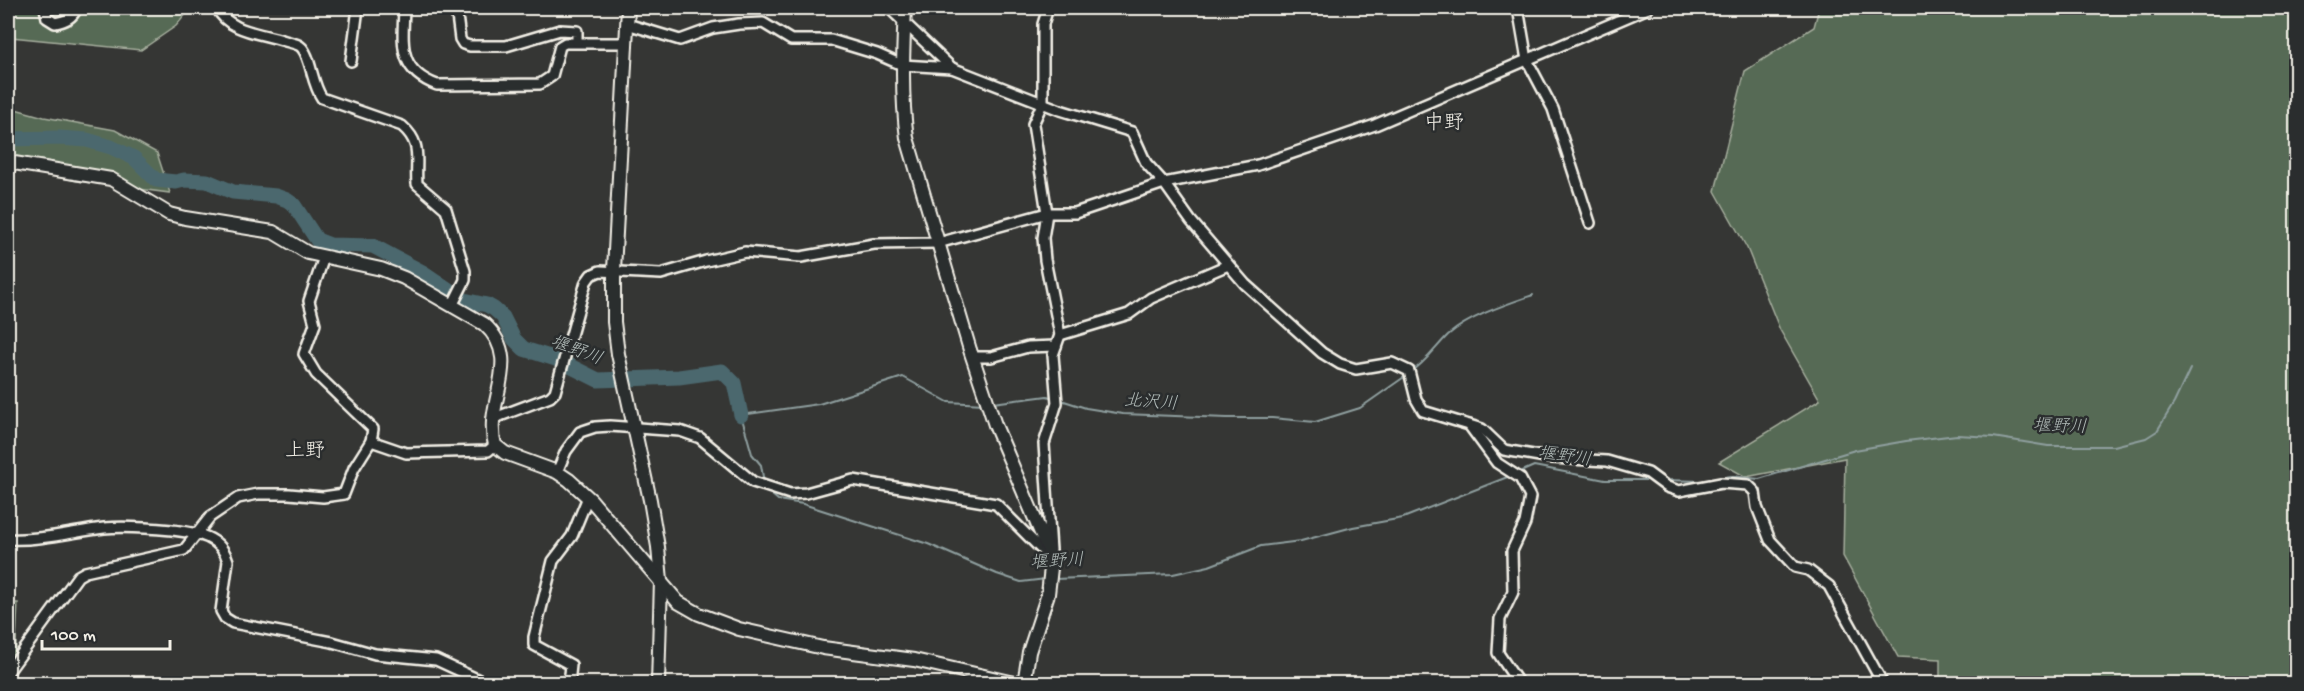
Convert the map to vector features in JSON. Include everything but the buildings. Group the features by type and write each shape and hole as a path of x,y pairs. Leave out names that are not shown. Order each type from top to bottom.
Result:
{"street":[{"path":"45,8 47,18 55,23 63,22 73,15 77,8"},
{"path":"217,8 221,17 233,26 300,45 308,56 315,88 322,98 402,126 412,135 416,144 417,184 446,209 465,271 465,280 453,304"},
{"path":"351,61 358,8"},
{"path":"404,8 405,57 417,75 436,85 540,84 552,76 560,46 565,43 626,43"},
{"path":"456,8 460,39 463,44 470,46 506,46 560,30 577,31 577,42"},
{"path":"628,8 614,270 614,322 620,364 650,500 660,581 657,684"},
{"path":"889,8 952,68"},
{"path":"905,8 902,65 903,110 907,138 972,357 988,403 1052,559"},
{"path":"1024,684 1029,652 1048,594 1050,579 1052,559 1044,444 1056,398 1053,355 1060,335 1045,260 1043,238 1047,213 1033,124 1043,102 1043,24 1048,8"},
{"path":"1518,8 1527,60 1553,109 1590,224"},
{"path":"492,419 549,397 558,386 586,282 591,275 600,271 661,274 745,252 801,257 874,243 938,243 1047,213 1076,213 1164,183 1258,165 1354,132 1648,8"},
{"path":"627,24 680,40 713,28 763,23 791,40 831,40 877,54 902,65 952,68 1088,120 1132,132 1146,163 1228,265 1245,284 1322,354 1340,364 1356,369 1392,363 1410,375 1416,399 1423,411 1482,429 1504,450 1551,458 1607,461 1651,476 1679,491 1721,483 1748,485 1755,492 1757,507 1770,540 1795,567 1808,570 1829,586 1883,684"},
{"path":"8,162 111,179 169,214 273,232 308,253 381,269 404,278 453,304 484,324 495,333 503,359 492,419 495,445 505,453 557,472 569,480 588,498 678,602 699,614 739,629 823,648 914,660 981,679 1019,684"},
{"path":"8,672 78,576 85,572 184,550 210,517 238,498 258,494 323,497 344,494 354,468 371,441 374,429 316,374 304,354 315,324 309,301 324,257"},
{"path":"1060,335 1128,314 1151,298 1228,265"},
{"path":"972,357 990,357 1028,347 1056,346"},
{"path":"1469,425 1497,463 1520,478 1530,497 1525,523 1512,551 1513,592 1500,619 1498,653 1519,684"},
{"path":"557,472 566,451 580,432 610,426 680,430 700,438 741,475 753,482 772,486 790,494 806,493 853,480 996,504 1052,559"},
{"path":"371,441 406,453 488,452 495,445"},
{"path":"569,684 571,665 534,645 534,637 553,561 572,536 588,498"},
{"path":"8,539 107,528 150,528 197,533 209,537 226,554 228,561 221,611 225,618 233,623 332,642 375,654 436,660 488,684"}],"green space":[{"path":"8,8 191,8 176,26 141,50 11,37 8,36"},
{"path":"1819,8 2296,8 2296,683 1940,683 1940,659 1898,657 1843,556 1845,458 1746,477 1719,462 1820,400 1780,330 1747,248 1715,191 1745,71 1814,27"},
{"path":"8,107 44,117 115,130 157,153 170,193 77,181 8,166"},
{"path":"8,603 18,603 14,683 8,683"}],"waterway":[{"name":"堰野川","path":"8,139 87,140 111,147 134,158 156,180 207,181 233,192 276,196 287,200 294,205 317,240 330,245 373,246 424,273 464,300 487,305 503,317 514,339 524,349 556,359 598,380 679,377 722,371 734,383 741,415"},
{"name":"北沢川","path":"1411,372 1457,328 1489,311 1533,295"},
{"name":"堰野川","path":"1663,480 1702,481 1731,476 1759,479 1855,450 1957,435 1993,437 2048,446 2114,446 2146,438 2157,431 2174,403 2190,369"},
{"name":"北沢川","path":"1061,400 1086,408 1123,414 1272,418 1315,422 1360,408 1407,375"},
{"name":"北沢川","path":"764,483 761,465 752,454 741,415 819,404 903,377 948,402 984,404"},
{"name":"北沢川","path":"993,403 1047,396 1053,398"},
{"name":"堰野川","path":"1518,473 1534,466 1605,480 1651,480"},
{"name":"堰野川","path":"1055,579 1173,574 1209,566 1261,546 1301,541 1353,527 1403,518 1510,476"},
{"name":"堰野川","path":"765,489 778,500 803,504 928,544 1021,582 1046,579"}],"district":[{"name":"中野","path":"1444,121"},
{"name":"上野","path":"305,449"}]}
